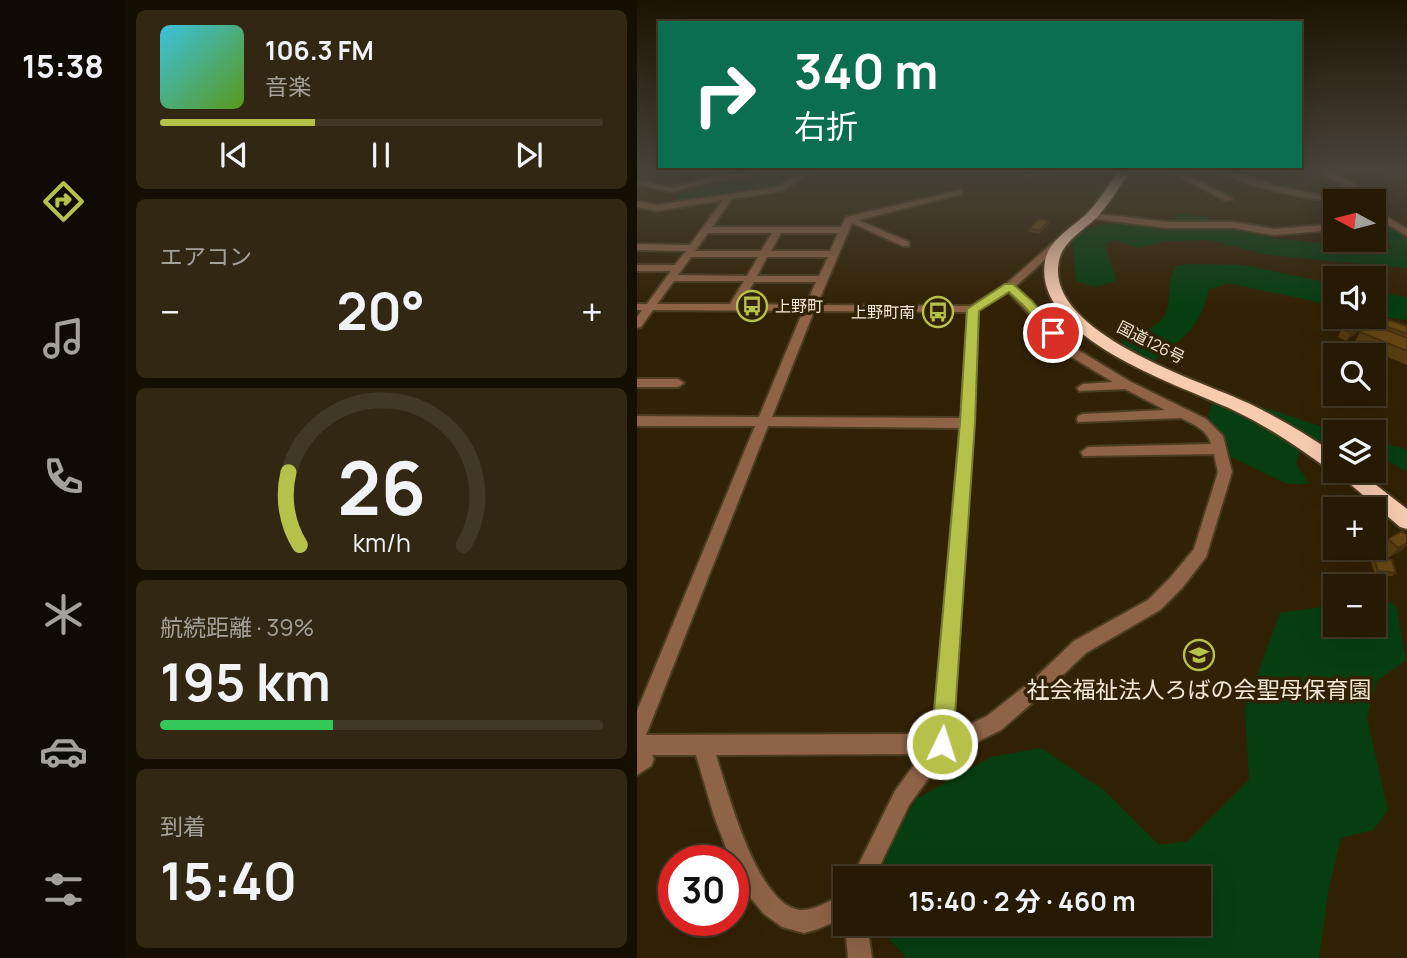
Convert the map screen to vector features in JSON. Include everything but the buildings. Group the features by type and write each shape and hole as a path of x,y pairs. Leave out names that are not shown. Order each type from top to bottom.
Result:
{"highway":[{"path":"1059,242 1091,216"},
{"name":"国道126号","path":"1059,242 1051,263 1056,297 1085,328 1118,352 1240,407 1323,456"},
{"path":"1360,483 1407,521"}],"street":[{"path":"637,325 716,216"},
{"path":"706,230 778,230 846,225 878,216"},
{"path":"1091,216 1167,225 1234,226 1274,232 1323,228"},
{"path":"1386,220 1407,233"},
{"path":"846,225 906,244"},
{"path":"637,734 810,307 846,225"},
{"path":"734,307 778,230"},
{"path":"637,307 973,309 1009,286 1059,242"},
{"path":"637,247 764,254 833,254"},
{"path":"637,268 678,268"},
{"path":"671,278 823,279"},
{"path":"637,746 954,743 994,723 1080,647 1154,605 1176,583 1201,552 1225,472 1216,436 1201,422 1127,385 1074,353 1009,286"},
{"path":"869,866 902,798 942,744 967,423 973,309"},
{"path":"637,383 678,383"},
{"path":"1083,388 1127,385"},
{"path":"1083,419 1185,413"},
{"path":"637,421 967,423"},
{"path":"1088,452 1220,449"},
{"path":"703,746 740,858 761,896 791,920 813,920 833,911"},
{"path":"637,751 643,759 637,765"},
{"path":"857,936 860,958"}],"green space":[{"path":"1178,216 1201,216 1272,238 1323,243 1323,252 1371,254 1391,249 1386,235 1386,223 1407,234 1407,268 1268,255 1210,240 1167,241 1137,248 1115,240 1105,243 1116,281 1095,287 1076,281 1072,241 1088,228 1116,222 1175,224"},
{"path":"1244,265 1323,281 1323,303 1228,283 1208,290 1202,312 1196,322 1181,339 1154,361 1130,355 1120,339 1150,328 1162,319 1166,313 1176,266"},
{"path":"1386,294 1407,297 1407,320 1386,317"},
{"path":"1215,397 1276,411 1323,427 1323,440 1301,446 1296,463 1309,484 1287,484 1231,457 1208,415"},
{"path":"1386,444 1407,449 1407,472 1386,460"},
{"path":"1386,601 1396,606 1406,660 1377,681 1367,718 1388,810 1373,830 1341,838 1329,888 1319,958 907,958 886,936 1211,936 1211,866 884,866 887,851 916,799 991,757 1041,748 1104,790 1159,845 1188,841 1249,780 1245,708 1280,613 1322,607 1323,637 1386,637"}],"place":[{"name":"上野町","path":"752,306"},
{"name":"上野町南","path":"938,312"},
{"name":"社会福祉法人ろばの会聖母保育園","path":"1199,655"}],"route":[{"path":"942,744 967,423 973,309 1009,286 1028,303 1053,333"}]}
